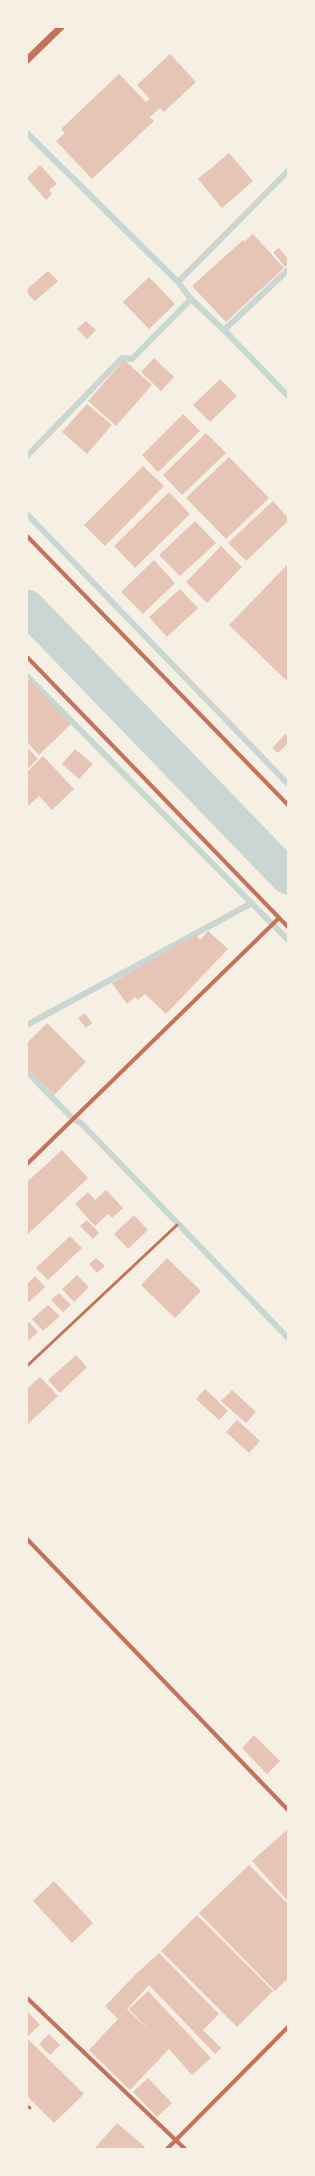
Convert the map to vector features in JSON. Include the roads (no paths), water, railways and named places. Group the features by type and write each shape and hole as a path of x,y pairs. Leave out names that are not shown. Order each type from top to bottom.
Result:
{"street":[{"path":"27,60 61,27"},
{"path":"27,536 288,805"},
{"path":"27,657 288,927"},
{"path":"27,1164 279,918"},
{"path":"27,1540 288,1810"},
{"path":"27,1998 185,2149"},
{"path":"167,2149 288,2027"}],"lane":[{"path":"27,1366 177,1225"}],"waterway":[{"path":"27,133 178,282 191,299 228,334 288,396"},
{"path":"178,282 288,171"},
{"path":"224,330 288,270"},
{"path":"27,456 122,358 132,359 191,299"},
{"path":"27,514 288,784"},
{"path":"27,607 288,877"},
{"path":"27,676 288,940"},
{"path":"277,865 288,860"},
{"path":"279,888 288,881"},
{"path":"27,1025 252,903"},
{"path":"27,1072 73,1119 81,1123 288,1338"}]}
